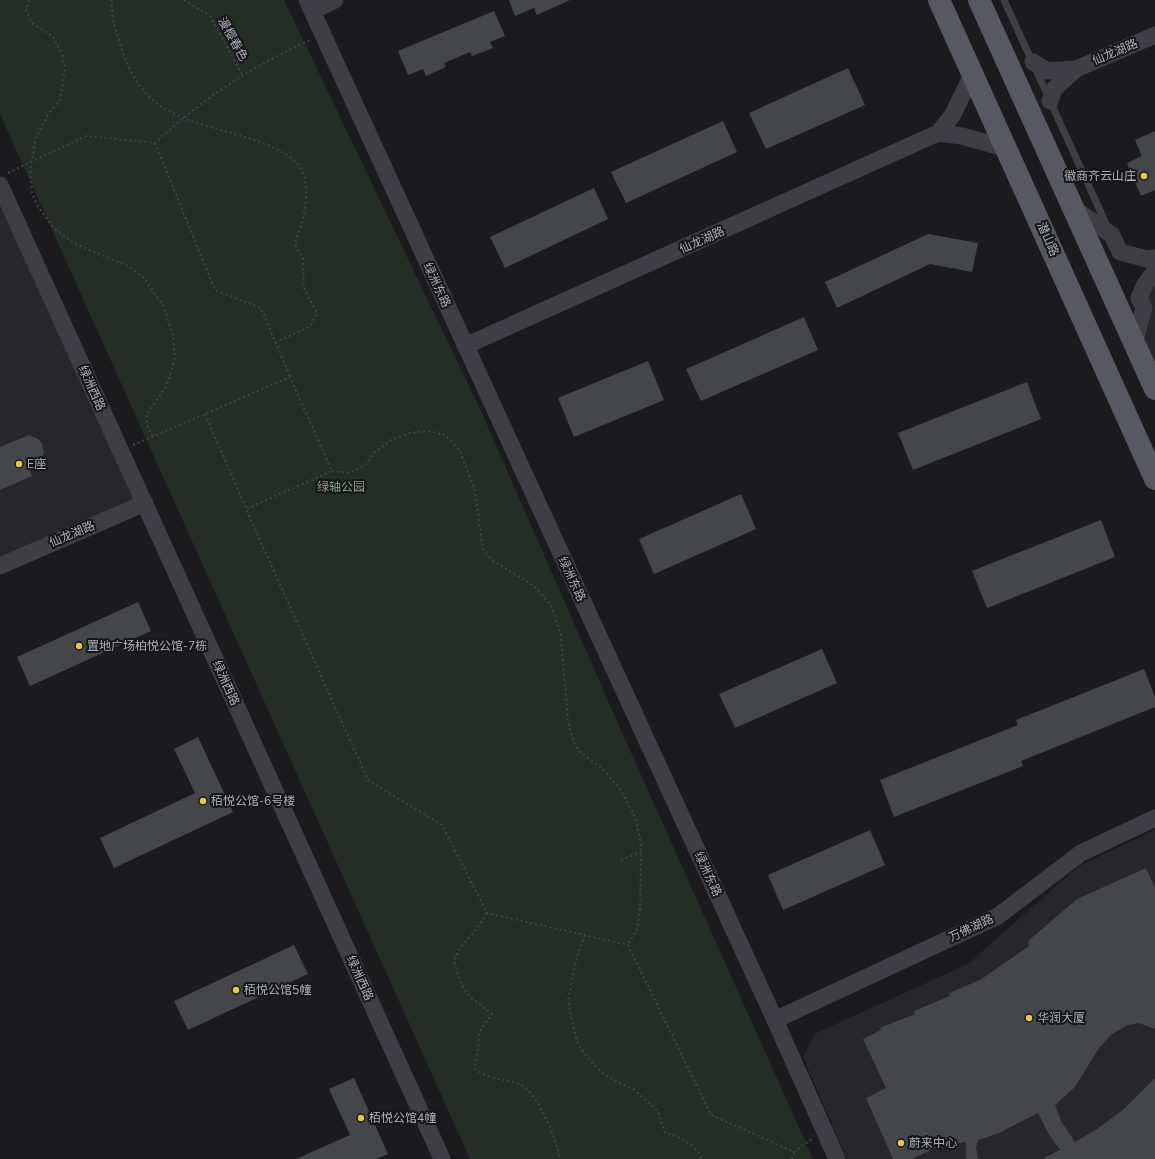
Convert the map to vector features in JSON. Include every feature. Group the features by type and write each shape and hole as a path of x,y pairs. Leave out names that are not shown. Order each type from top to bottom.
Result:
{"main road":[{"name":"潜山路","path":"939,0 972,75 1008,149 1155,479"},
{"path":"980,0 1155,389"}],"street":[{"path":"310,5 335,0"},
{"name":"绿洲东路","path":"310,5 775,1020 837,1159"},
{"name":"仙龙湖路","path":"1076,69 1155,35"},
{"path":"1033,62 1047,71 1076,69"},
{"path":"1050,101 1054,88 1076,69"},
{"path":"938,134 952,116 972,75"},
{"path":"938,134 962,136 1008,149"},
{"name":"仙龙湖路","path":"465,346 938,134"},
{"name":"绿洲西路","path":"3,180 121,450 442,1159"},
{"path":"1072,206 1112,235 1120,252 1147,259 1155,258"},
{"path":"1134,343 1144,308 1139,298 1144,286 1155,272"},
{"name":"仙龙湖路","path":"0,566 145,503"},
{"name":"万佛湖路","path":"775,1020 998,916 1081,853 1155,818"}],"lane":[{"path":"1004,0 1112,235"}],"path":[{"path":"29,0 26,10 32,23 53,37 63,56 65,70 60,100 48,115 36,137 30,170 32,193 38,207 54,228 75,244 128,266 143,277 163,305 173,336 175,356 166,387 147,414 147,425 153,437"},
{"path":"112,0 116,29 125,58 133,76 148,96 159,106 181,118 214,130 221,129 243,136 279,150 291,157 300,168 304,176 306,191 305,211 301,226 295,238 296,248 303,257 304,288 317,313 311,325 307,328 276,342"},
{"name":"漫樱春色","path":"184,0 210,16 243,76"},
{"path":"3,180 32,162 86,136 155,143 181,118 243,76 279,54 323,35"},
{"path":"155,143 214,290 261,308 332,471"},
{"path":"121,450 290,377"},
{"path":"205,414 368,780 442,825 487,913"},
{"path":"246,509 332,471 348,473 364,466 374,452 391,440 410,433 429,431 445,435 460,451 475,491 483,549 492,560 534,586 551,605 561,636 568,722 574,743 580,752 600,767 619,787 635,817 641,843 640,911 637,929 628,945"},
{"path":"621,860 641,852"},
{"path":"487,913 628,945"},
{"path":"487,913 475,931 459,949 454,961 462,985 470,997 492,1014 480,1031 476,1069 483,1075 521,1084 530,1093 548,1120 559,1151 560,1159"},
{"path":"585,935 577,957 568,1000 578,1044 600,1071 645,1097 658,1111 665,1133 683,1138 699,1153 702,1159"},
{"path":"628,945 711,1115 794,1152"},
{"path":"792,1159 794,1152 824,1130"}],"shaded area":[{"path":"0,185 145,503 0,566"},
{"path":"1155,271 1155,389 1134,343"},
{"name":"华润大厦","path":"1155,830 1155,1159 847,1159 803,1057 814,1034 968,964 1079,866"}],"green space":[{"name":"绿轴公园","path":"0,0 284,0 481,411 616,719 813,1159 470,1159 0,114"}],"building":[{"path":"509,0 570,0 537,15 534,8 515,16"},
{"path":"494,11 505,36 490,42 493,48 472,56 470,52 444,63 446,67 426,76 423,69 408,75 398,51"},
{"path":"848,68 865,105 766,149 749,113"},
{"path":"723,121 737,152 626,203 611,172"},
{"name":"徽商齐云山庄","path":"1155,131 1155,190 1141,196 1127,163 1142,156 1135,140"},
{"path":"594,188 608,219 505,268 490,237"},
{"path":"928,234 978,243 972,272 930,264 837,308 825,282"},
{"path":"804,317 818,350 701,401 686,369"},
{"path":"648,361 664,400 574,437 558,398"},
{"path":"1027,382 1041,419 913,470 898,433"},
{"name":"E座","path":"29,435 38,439 42,443 44,453 42,458 29,469 32,476 0,490 0,447"},
{"path":"741,494 756,529 654,574 639,539"},
{"path":"1101,520 1115,557 987,608 972,571"},
{"name":"置地广场柏悦公馆-7栋","path":"138,602 151,631 30,686 17,657"},
{"path":"822,649 837,683 735,728 719,694"},
{"path":"1144,669 1155,697 1155,707 1021,761 1023,766 894,817 880,780 1018,725 1016,720"},
{"name":"栢悦公馆-6号楼","path":"198,737 233,812 114,868 100,838 195,793 174,749"},
{"path":"870,830 885,865 783,910 768,875"},
{"name":"华润大厦","path":"1146,868 1155,888 1155,1029 1139,1023 1128,1025 1112,1034 1099,1048 1075,1087 1055,1105 1061,1121 1075,1142 1097,1129 1124,1109 1155,1078 1155,1159 1042,1159 1060,1150 1048,1133 1038,1113 999,1133 978,1140 976,1148 978,1159 966,1159 966,1142 950,1145 948,1142 912,1159 893,1159 866,1098 886,1088 863,1039 881,1030 880,1028 915,1014 914,1011 950,996 949,993 980,980 1029,946 1028,941 1077,899"},
{"name":"栢悦公馆5幢","path":"294,945 308,974 188,1030 174,1001"},
{"name":"栢悦公馆4幢","path":"354,1078 388,1154 376,1159 296,1159 350,1135 329,1089"}],"place":[{"name":"徽商齐云山庄","path":"1144,176"},
{"name":"E座","path":"19,464"},
{"name":"置地广场柏悦公馆-7栋","path":"79,646"},
{"name":"栢悦公馆-6号楼","path":"203,801"},
{"name":"栢悦公馆5幢","path":"236,990"},
{"name":"华润大厦","path":"1029,1018"},
{"name":"栢悦公馆4幢","path":"361,1118"},
{"name":"蔚来中心","path":"901,1143"}]}
